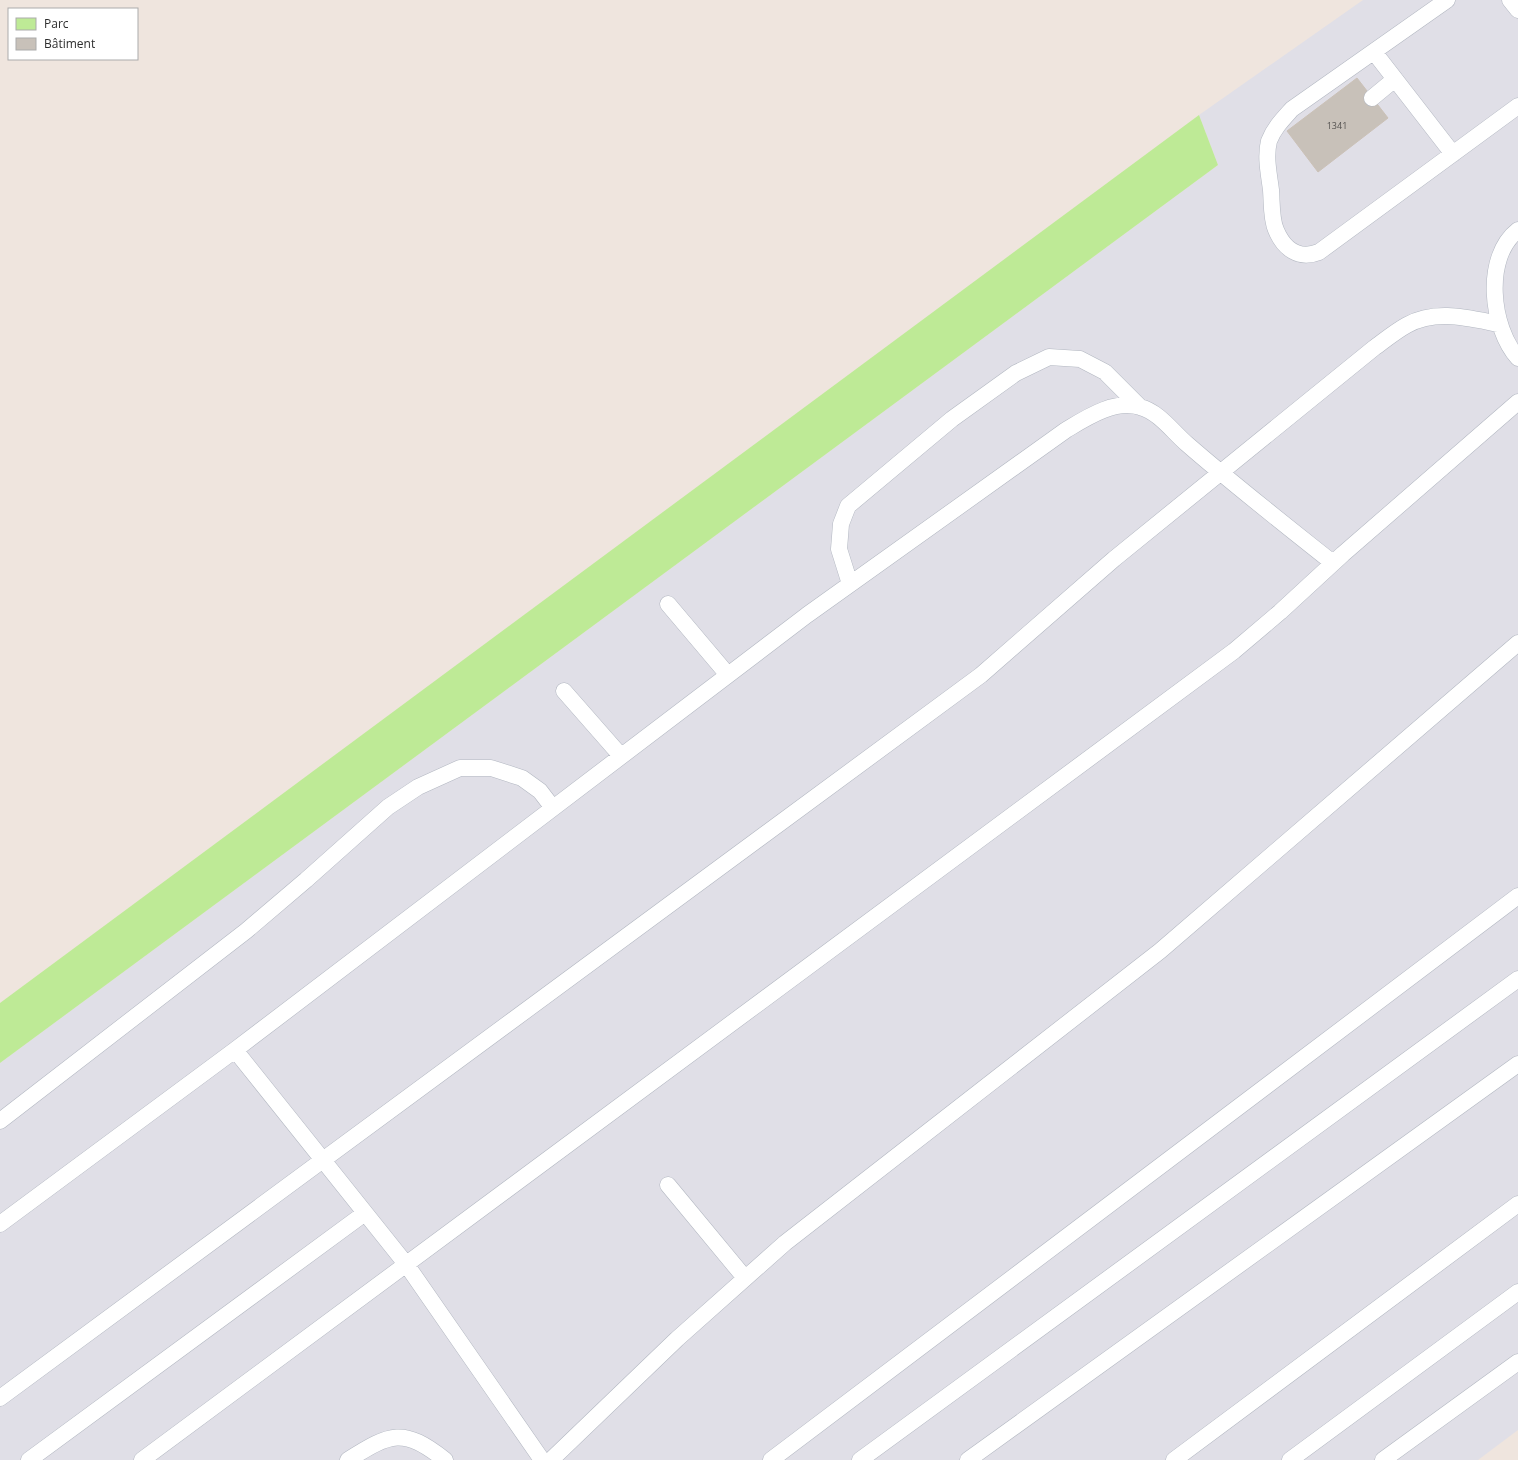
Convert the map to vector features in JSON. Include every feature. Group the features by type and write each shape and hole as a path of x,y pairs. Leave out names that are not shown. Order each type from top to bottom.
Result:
{"lane":[{"path":"1448,0 1292,109 1277,125 1269,142 1267,158 1276,229 1283,242 1298,255 1311,256 1319,252 1518,106"},
{"path":"1510,0 1518,10"},
{"path":"1374,52 1453,154"},
{"path":"1372,98 1396,79"},
{"path":"1518,230 1513,234 1505,247 1496,274 1494,301 1498,324 1509,346 1518,358"},
{"path":"0,1398 981,675 1114,559 1374,348 1408,325 1425,318 1445,316 1463,317 1498,324"},
{"path":"850,584 839,549 841,524 848,506 952,419 1016,373 1049,357 1080,360 1105,372 1139,406 1154,413 1187,444 1333,563"},
{"path":"142,1460 919,886 1234,651 1518,402"},
{"path":"0,1224 235,1050 621,756 850,584 1066,430 1090,416 1109,409 1125,406 1139,406"},
{"path":"668,604 728,675"},
{"path":"551,1460 677,1339 785,1243 1160,950 1518,643"},
{"path":"564,691 621,756"},
{"path":"0,1121 246,931 382,812 418,787 460,768 491,768 522,778 540,791 553,808"},
{"path":"771,1460 1518,896"},
{"path":"860,1460 1518,979"},
{"path":"235,1050 406,1264 542,1460"},
{"path":"968,1460 1518,1064"},
{"path":"668,1185 745,1278"},
{"path":"1174,1460 1518,1204"},
{"path":"29,1460 365,1213"},
{"path":"1290,1460 1518,1292"},
{"path":"1383,1460 1518,1362"},
{"path":"348,1460 385,1440 400,1437 412,1439 427,1446 440,1459"}],"shaded area":[{"path":"1363,0 1518,0 1518,1430 1478,1460 0,1460 0,1063 1218,165 1199,115"}],"green space":[{"path":"1199,115 1218,165 0,1063 0,1003"}],"building":[{"path":"1357,78 1388,118 1318,172 1287,131"}]}
